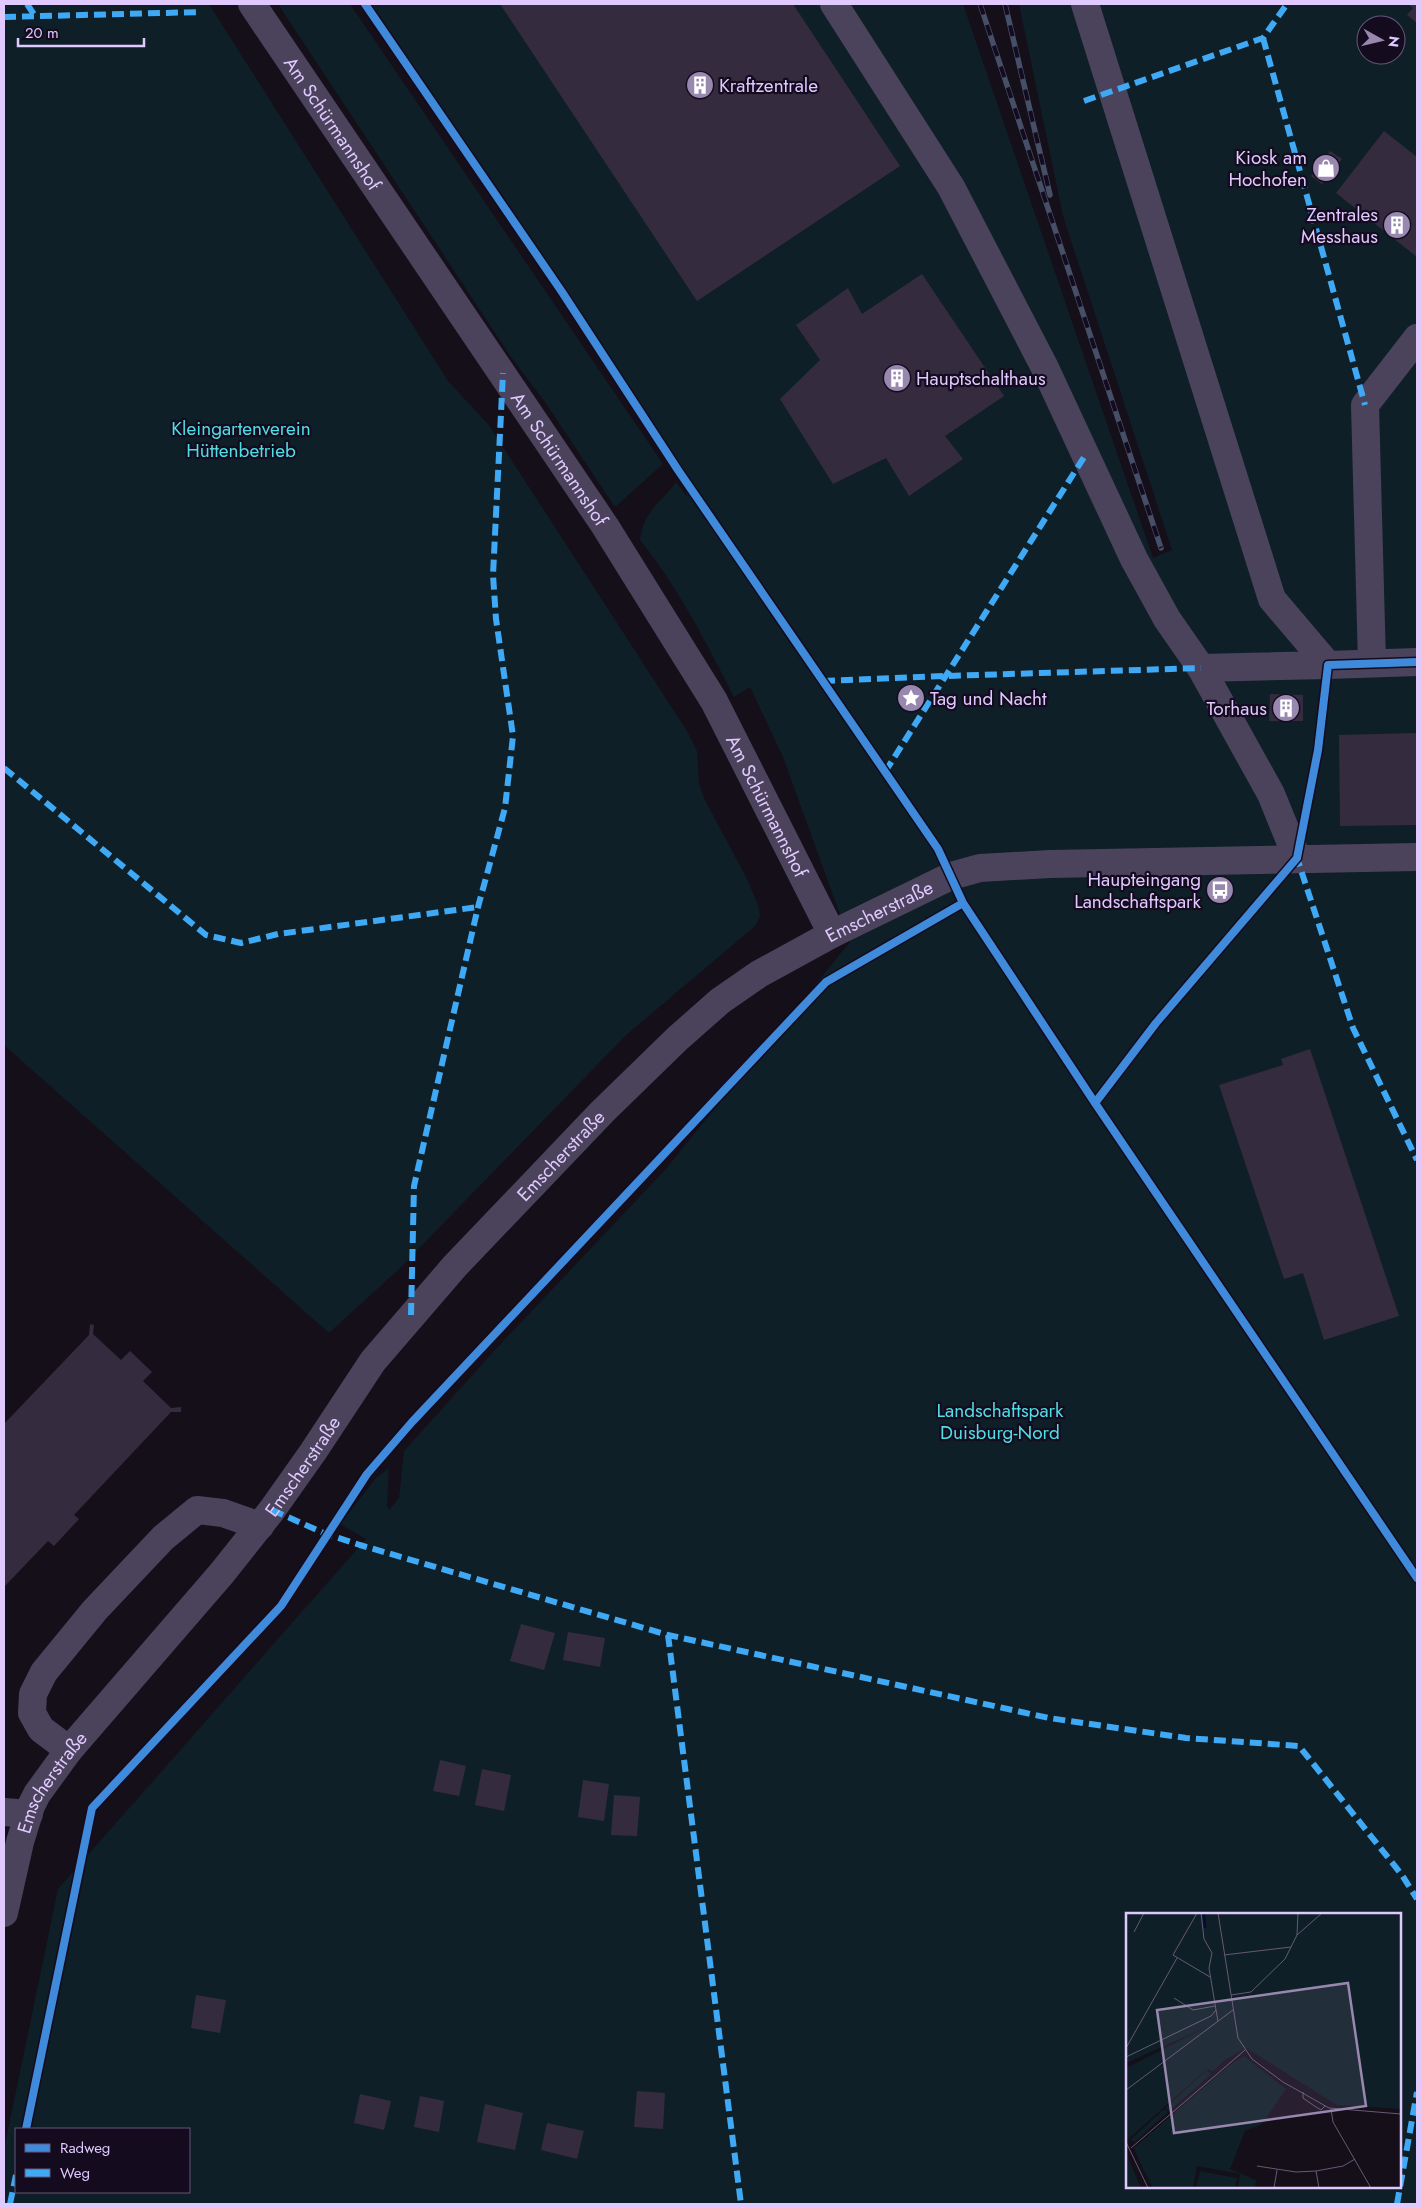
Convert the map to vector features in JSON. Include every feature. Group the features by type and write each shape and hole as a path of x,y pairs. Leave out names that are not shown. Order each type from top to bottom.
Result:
{"street":[{"name":"Am Schürmannshof","path":"252,4 589,502 709,693 832,934"},
{"path":"834,4 951,187 1044,366 1134,559 1167,619 1201,668 1271,794 1298,858"},
{"path":"1085,4 1272,599 1328,665"},
{"path":"1372,663 1365,405 1417,338"},
{"path":"1201,668 1417,662"},
{"name":"Emscherstraße","path":"4,1913 16,1813 37,1794 69,1750 140,1670 260,1526 292,1484 357,1384 391,1338 454,1267 602,1112 677,1039 720,1001 760,974 832,934 951,876 980,868 1050,864 1417,857"},
{"path":"69,1750 41,1729 32,1713 33,1694 44,1672 94,1611 163,1538 196,1510 223,1512 260,1526"}],"green space":[{"name":"Kleingartenverein Hüttenbetrieb","path":"4,4 209,4 448,381 488,424 687,731 697,751 699,784 705,800 748,881 759,908 760,917 754,927 626,1035 399,1269 329,1333 4,1045"},
{"path":"278,4 350,4 663,464 615,507 545,402 511,357"},
{"name":"Landschaftspark Duisburg-Nord","path":"366,4 963,4 1153,558 1172,550 1063,216 1019,4 1417,4 1417,2204 4,2204 4,2149 58,1889 366,1539 340,1524 376,1478 389,1468 387,1506 389,1510 399,1498 404,1451 495,1350 665,1170 850,942 783,757 750,687 734,697 679,596 640,540 649,514 676,482 688,498 678,470 562,292"}],"building":[{"name":"Kraftzentrale","path":"500,4 793,4 900,166 697,301"},
{"path":"1408,4 1417,4 1417,23 1407,15 1413,8"},
{"name":"Zentrales Messhaus","path":"1384,131 1417,157 1417,257 1336,193"},
{"name":"Kiosk am Hochofen","path":"1330,151 1342,159 1322,184 1311,176"},
{"name":"Hauptschalthaus","path":"922,274 1004,396 945,436 963,459 909,496 886,458 833,484 780,399 820,360 796,325 848,288 862,314"},
{"name":"Torhaus","path":"1270,694 1303,695 1303,721 1269,721"},
{"path":"1417,733 1417,825 1340,826 1339,735"},
{"path":"1310,1049 1399,1316 1324,1340 1303,1273 1284,1279 1219,1085 1283,1065 1281,1059"},
{"path":"90,1324 94,1325 93,1334 121,1360 130,1351 152,1372 143,1381 171,1408 181,1407 181,1412 171,1412 74,1515 79,1519 54,1546 48,1541 4,1587 4,1424 89,1335"},
{"path":"521,1624 555,1633 544,1670 510,1661"},
{"path":"568,1632 605,1638 600,1667 563,1660"},
{"path":"440,1760 466,1766 459,1796 433,1791"},
{"path":"482,1769 511,1775 504,1811 475,1805"},
{"path":"583,1780 609,1784 604,1821 578,1817"},
{"path":"614,1795 640,1797 637,1836 611,1835"},
{"path":"196,1995 226,2000 220,2033 191,2028"},
{"path":"637,2091 665,2093 663,2129 634,2127"},
{"path":"360,2094 391,2101 384,2130 354,2123"},
{"path":"420,2096 444,2101 439,2132 414,2127"},
{"path":"485,2104 523,2113 515,2150 477,2142"},
{"path":"547,2123 584,2131 577,2159 541,2150"}],"railway":[{"path":"980,4 1161,548"},
{"path":"1005,4 1050,195"}],"marked path":[{"path":"27,4 35,16"},
{"path":"1084,101 1263,38 1287,4"},
{"path":"4,17 201,12"},
{"path":"1263,38 1365,405"},
{"path":"411,1315 414,1186 478,907 505,808 513,736 496,619 493,575 503,373"},
{"path":"885,772 1086,454"},
{"path":"823,681 1201,668"},
{"path":"4,768 206,935 241,943 278,934 478,907"},
{"path":"1298,855 1297,858 1353,1028 1417,1160"},
{"path":"272,1510 326,1534 360,1545 668,1635 1049,1718 1186,1738 1299,1746 1402,1875 1417,1899"},
{"path":"668,1635 741,2204"},
{"path":"1401,2182 1417,2092"},
{"path":"10,2204 15,2180"},
{"path":"1397,2204 1400,2188"}],"cycle path":[{"path":"365,4 562,292 678,470 938,849 963,903 1095,1103 1417,1578"},
{"path":"1095,1103 1156,1023 1297,858 1318,750 1328,665 1417,662"},
{"path":"26,2128 92,1808 281,1606 367,1474 412,1422 826,982 963,903"}],"place":[{"name":"Kraftzentrale","path":"700,85"},
{"name":"Kiosk am Hochofen","path":"1326,168"},
{"name":"Zentrales Messhaus","path":"1397,225"},
{"name":"Hauptschalthaus","path":"897,378"},
{"name":"Tag und Nacht","path":"911,698"},
{"name":"Torhaus","path":"1286,708"},
{"name":"Haupteingang Landschaftspark","path":"1220,890"}]}
